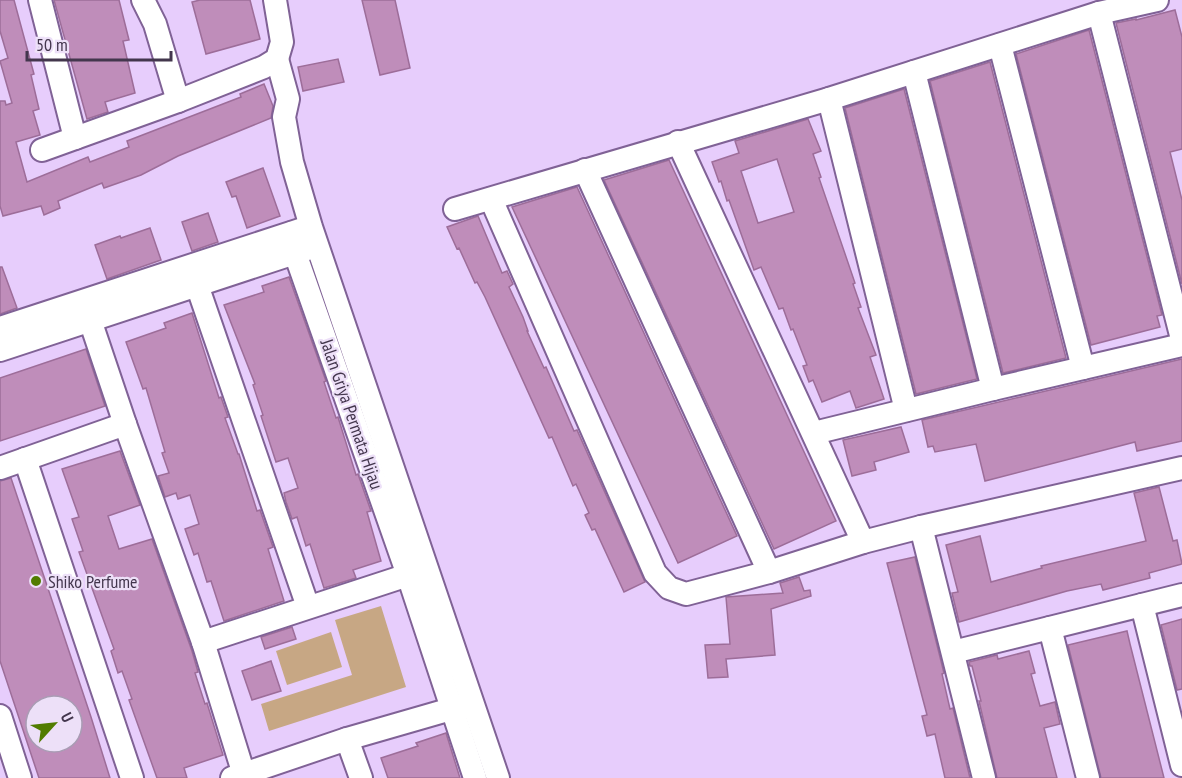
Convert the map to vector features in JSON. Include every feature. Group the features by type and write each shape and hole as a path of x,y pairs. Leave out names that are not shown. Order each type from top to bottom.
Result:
{"street":[{"path":"40,0 75,138"},
{"path":"143,0 155,24 178,101"},
{"path":"155,24 160,0"},
{"path":"42,150 178,101 264,67 277,59 282,42 275,0"},
{"path":"455,209 830,99 1099,13 1157,0"},
{"path":"1099,13 1182,339"},
{"path":"1000,45 1083,368"},
{"name":"Jalan Griya Permata Hijau","path":"277,59 288,99 284,117 304,240 461,706 475,778"},
{"path":"914,72 993,388"},
{"path":"830,99 906,410"},
{"path":"678,142 863,542"},
{"path":"585,170 770,572"},
{"path":"491,199 655,573 669,588 686,594 770,572 863,542 921,527 1182,468"},
{"path":"0,350 197,285 304,240"},
{"path":"0,328 304,240"},
{"path":"197,285 308,608"},
{"path":"90,320 203,642 240,777 347,739 461,706"},
{"path":"814,434 993,388 1182,345"},
{"path":"0,468 125,424"},
{"path":"25,459 132,778"},
{"path":"921,527 984,778"},
{"path":"203,642 417,571"},
{"path":"953,652 1182,595"},
{"path":"1142,605 1182,765"},
{"path":"1050,628 1088,778"},
{"name":"Jalan Griya Permata Hijau","path":"461,706 498,778"},
{"path":"0,716 20,778"},
{"path":"347,739 361,778"}],"shaded area":[{"path":"381,606 406,687 269,731 261,704 352,675 335,620"},
{"path":"331,632 342,667 287,685 276,651"}],"building":[{"path":"0,0 14,0 34,74 31,75 39,109 33,111 40,135 16,142 27,182 88,157 90,162 129,147 127,141 241,97 240,94 264,84 273,106 271,118 178,156 141,175 104,188 102,183 58,201 60,208 44,215 41,206 3,216 0,206 0,101 5,101 6,105 12,103 0,61 8,58 0,31"},
{"path":"54,0 119,0 129,40 123,41 135,93 105,102 108,112 87,119"},
{"path":"250,0 260,39 206,54 192,2"},
{"path":"362,0 395,0 410,68 380,75"},
{"path":"1175,10 1182,37 1182,149 1170,152 1182,200 1182,284 1116,23"},
{"path":"1089,30 1162,315 1157,316 1160,327 1091,345 1016,54"},
{"path":"338,59 344,82 303,91 298,67"},
{"path":"990,62 1066,358 1003,373 930,81"},
{"path":"904,89 977,379 916,394 845,108"},
{"path":"808,119 821,151 813,154 821,177 819,178 855,283 853,284 861,307 858,308 876,355 870,357 884,399 856,408 850,391 822,402 813,380 809,382 803,366 807,365 793,329 791,330 783,308 779,309 761,267 754,270 729,200 727,201 712,162 739,153 735,141","holes":["777,159 794,212 758,223 741,171"]},
{"path":"669,160 836,521 774,549 604,180"},
{"path":"263,168 280,216 247,228 236,196 232,197 226,182"},
{"path":"577,187 737,536 678,563 512,207"},
{"path":"208,213 218,242 192,251 182,222"},
{"path":"478,216 502,273 507,271 513,284 509,287 527,331 544,368 546,367 574,431 577,430 645,582 624,592 595,529 592,530 585,515 589,513 576,484 573,486 485,297 477,282 475,283 447,227"},
{"path":"150,228 161,260 107,279 95,245"},
{"path":"0,267 2,267 17,308 0,314"},
{"path":"289,277 326,381 324,382 336,418 338,417 356,475 358,474 371,511 367,512 381,561 353,570 356,578 324,588 310,544 306,546 297,517 292,519 286,502 284,493 298,488 288,458 276,462 261,416 263,415 253,385 255,384 224,305 264,292 262,286"},
{"path":"192,313 257,511 260,510 273,547 268,549 284,601 224,621 211,581 207,582 198,553 194,555 185,529 199,524 190,495 178,499 176,493 165,497 158,476 169,473 162,453 165,452 146,388 143,389 126,342 166,328 164,323"},
{"path":"86,349 105,406 0,441 0,378"},
{"path":"1182,359 1182,441 1137,451 1135,442 985,481 976,444 935,452 933,446 928,447 922,420"},
{"path":"901,427 909,452 874,462 876,470 852,476 843,440"},
{"path":"120,451 140,505 108,516 119,549 152,539 192,651 198,672 195,673 223,755 184,768 187,778 157,778 129,700 132,699 122,671 118,673 111,651 114,649 79,552 83,551 72,519 79,517 62,469"},
{"path":"11,478 83,694 24,694 24,733 0,661 0,481"},
{"path":"1159,487 1173,541 1177,540 1182,564 1149,573 1150,578 1103,590 1101,584 1067,591 959,622 952,593 958,592 946,545 980,536 991,582 1042,568 1041,566 1146,541 1134,493"},
{"path":"915,557 944,673 942,674 950,709 953,708 970,778 945,778 935,734 927,736 922,716 927,715 887,563"},
{"path":"799,577 804,591 810,590 811,596 771,609 775,655 726,659 728,677 708,678 705,645 730,644 726,597 783,593 780,583"},
{"path":"1182,619 1182,689 1177,690 1161,625"},
{"path":"292,627 296,639 265,649 261,637"},
{"path":"1127,631 1164,778 1101,778 1068,645"},
{"path":"1029,651 1035,673 1031,674 1040,706 1055,702 1060,724 1044,728 1057,778 997,778 979,701 981,701 969,662 997,655 998,659"},
{"path":"271,661 281,691 252,700 242,671"},
{"path":"84,696 110,778 39,778 31,754 84,754"},
{"path":"446,733 460,778 388,778 381,758 418,746 416,743"}],"place":[{"name":"Shiko Perfume","path":"36,581"}]}
